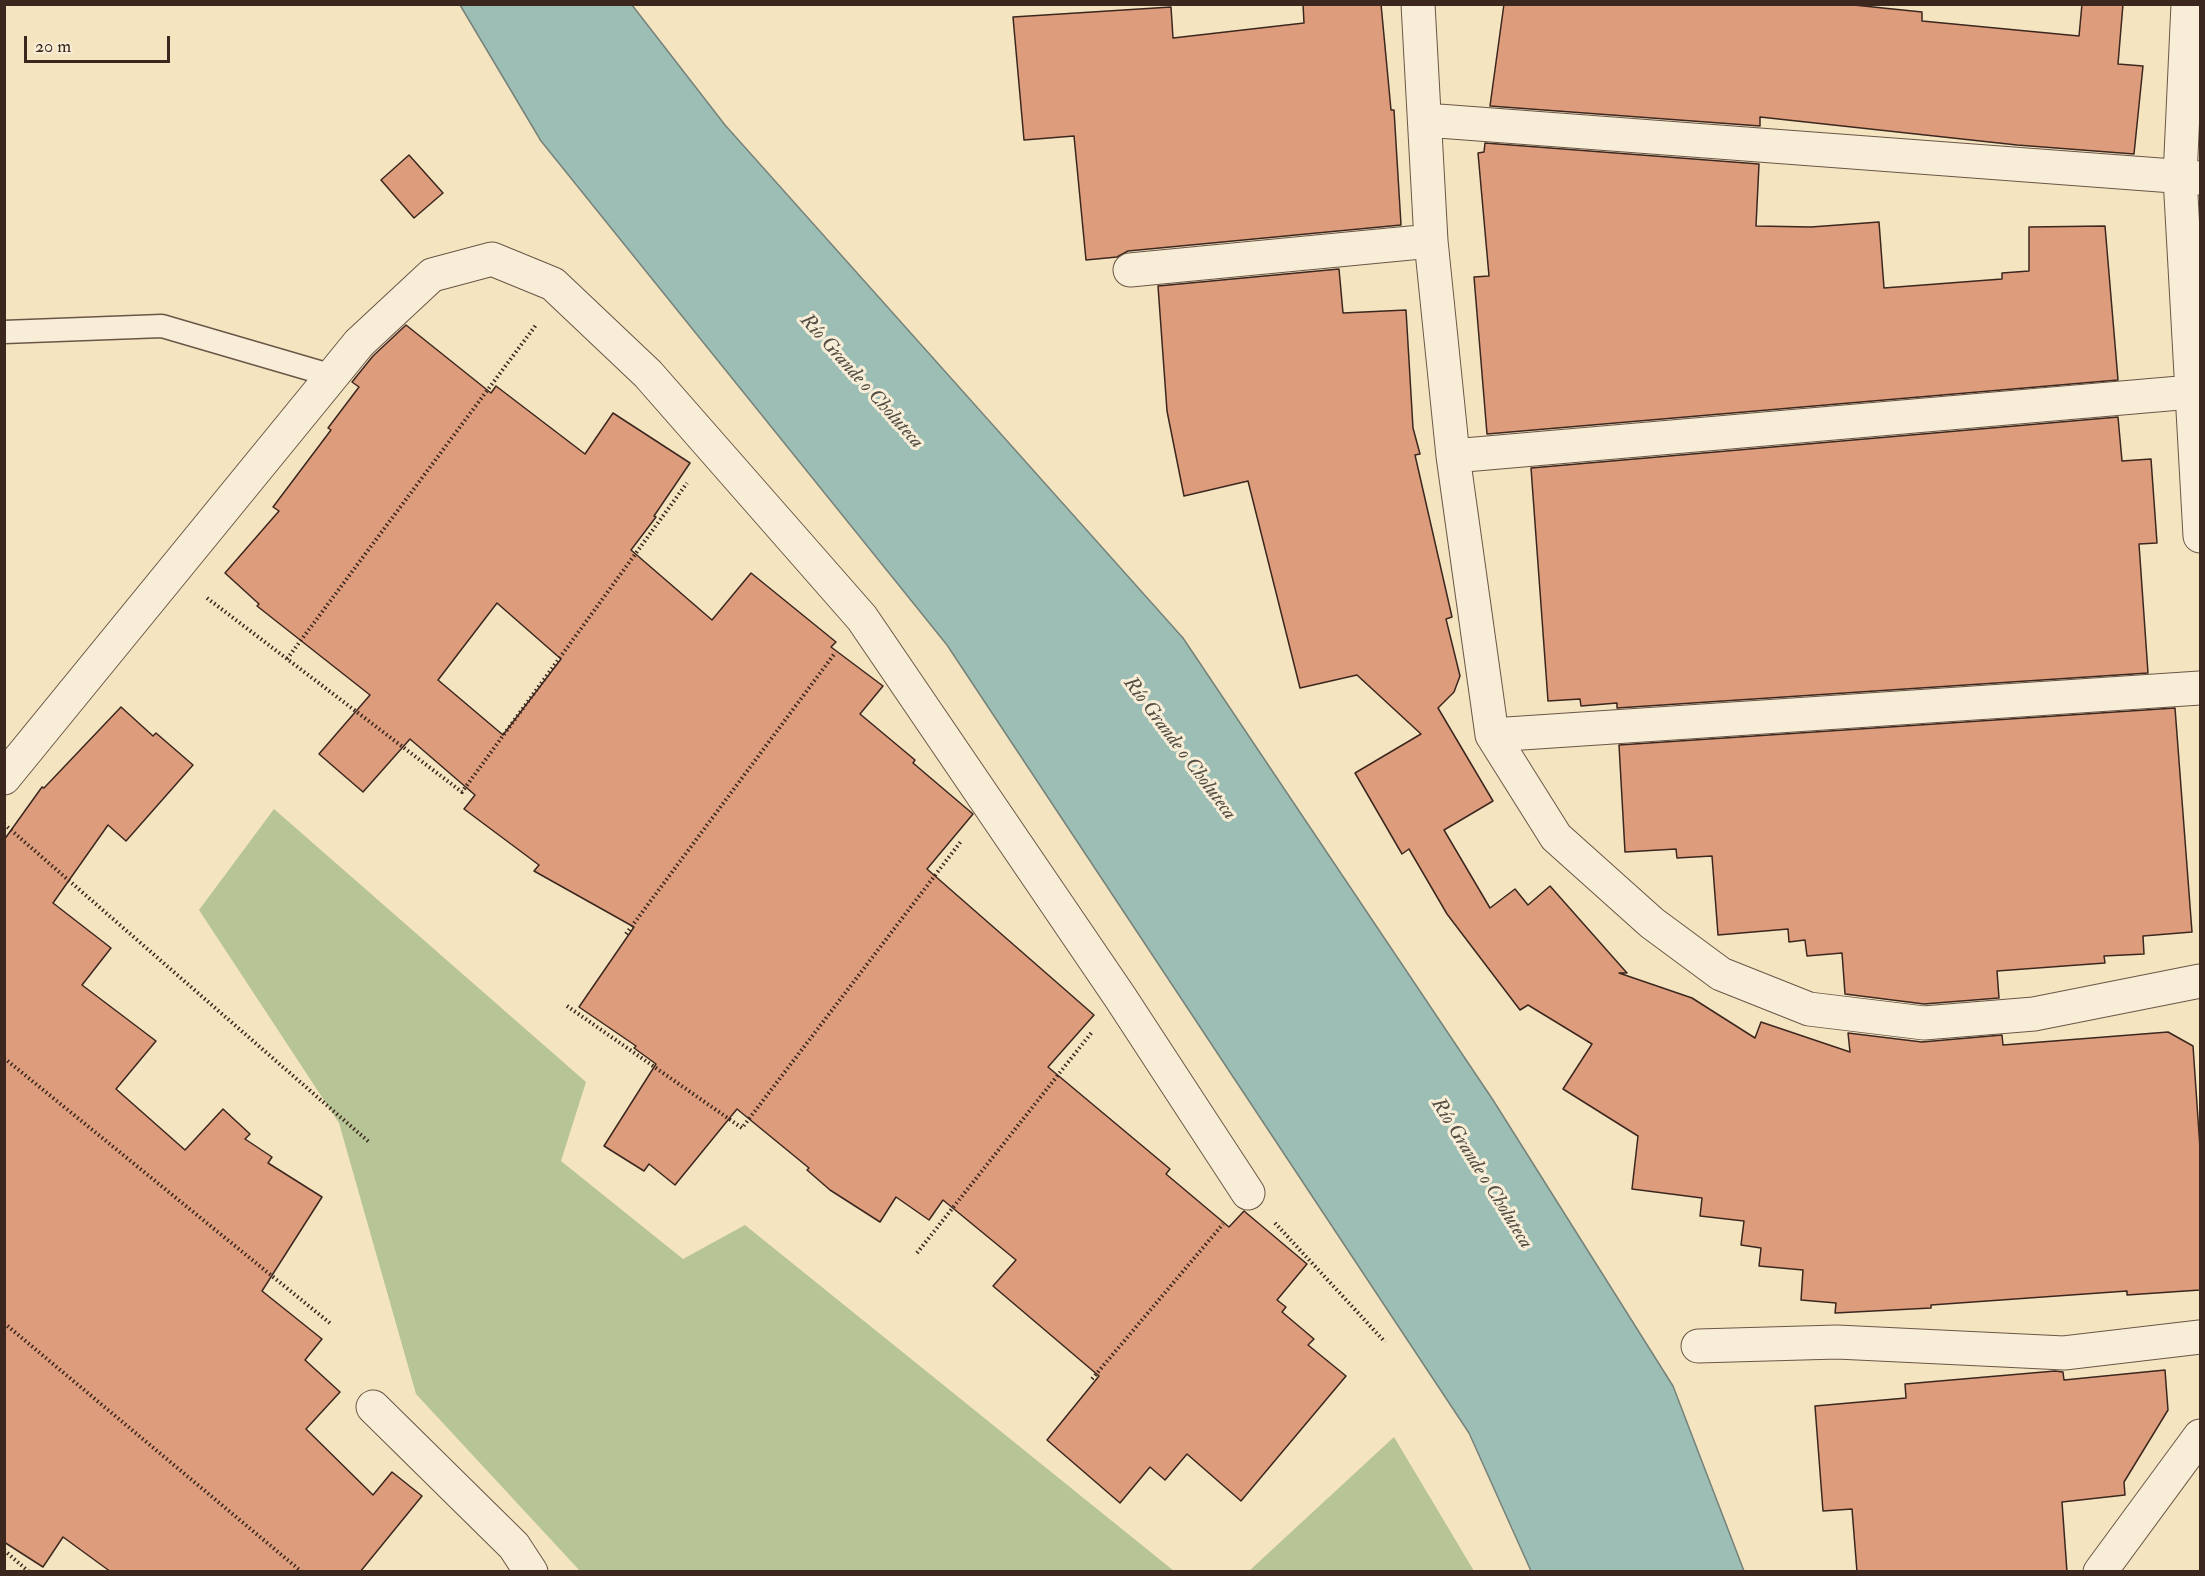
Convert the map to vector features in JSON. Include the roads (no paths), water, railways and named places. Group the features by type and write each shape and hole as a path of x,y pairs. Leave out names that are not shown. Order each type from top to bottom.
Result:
{"street":[{"path":"1418,4 1431,241 1453,456 1492,735 1556,837 1652,923 1720,974 1809,1009 1935,1022 2034,1014 2200,981"},
{"path":"2188,4 2191,392 2200,536"},
{"path":"1425,120 2190,177"},
{"path":"1130,270 1431,241"},
{"path":"4,778 359,343 432,274 492,259 553,284 648,374 861,618 1120,997 1248,1193"},
{"path":"1453,456 2191,392"},
{"path":"1492,735 2200,688"},
{"path":"1698,1346 1837,1342 2064,1353 2200,1338"},
{"path":"373,1407 514,1546 531,1572"},
{"path":"2100,1572 2200,1436"}],"lane":[{"path":"4,332 162,326 333,376"}],"water":[{"name":"Río Grande o Choluteca","path":"460,5 632,5 725,125 1183,638 1493,1100 1673,1386 1744,1571 1531,1571 1469,1433 947,645 541,141"}]}
